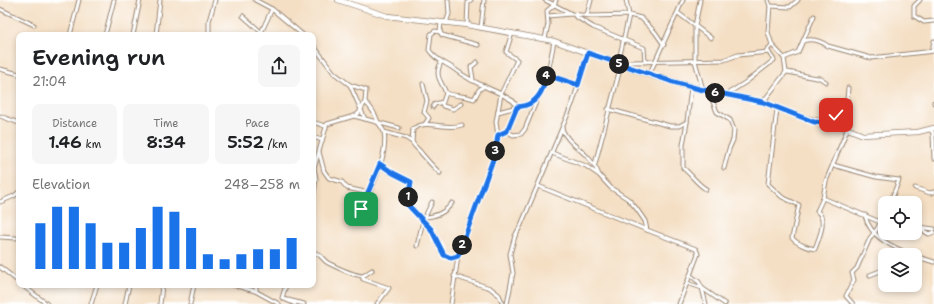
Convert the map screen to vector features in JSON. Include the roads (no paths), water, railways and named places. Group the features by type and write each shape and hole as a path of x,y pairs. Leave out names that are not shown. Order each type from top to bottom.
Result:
{"street":[{"path":"71,32 79,0"},
{"path":"106,32 114,0"},
{"path":"134,32 140,0"},
{"path":"156,32 160,0"},
{"path":"209,32 209,21 215,0"},
{"path":"255,0 272,9 299,32"},
{"path":"338,0 386,16 467,25 554,41 649,75 709,92 763,102 814,122 831,123 863,135 918,132 933,127 934,159"},
{"path":"440,32 443,22 449,14 448,0"},
{"path":"467,25 469,0"},
{"path":"481,28 484,0"},
{"path":"545,0 593,27 644,48 645,62"},
{"path":"547,11 554,5 556,0"},
{"path":"587,15 591,0"},
{"path":"595,164 604,135 608,109 625,39 629,15 626,0"},
{"path":"649,75 684,0"},
{"path":"700,0 695,26 695,61 703,90"},
{"path":"763,102 786,72 784,58 772,45 768,32 770,6 768,0"},
{"path":"770,6 790,7 798,0"},
{"path":"920,0 914,6 914,16 924,22 934,20"},
{"path":"545,39 548,16 547,11 550,3"},
{"path":"0,9 34,25"},
{"path":"261,32 272,9"},
{"path":"678,13 711,38"},
{"path":"548,16 571,14 629,15 640,18 655,32 664,44"},
{"path":"243,16 260,32"},
{"path":"784,58 798,52 814,16"},
{"path":"478,44 442,35 440,32 434,32 431,34 429,50 441,62 471,80 513,101 517,107"},
{"path":"451,304 458,256 495,154 498,135 496,122 497,112 501,94 517,60 506,52 512,33"},
{"path":"803,41 808,39 822,42 828,46 871,58 933,51 934,41"},
{"path":"507,131 513,135 520,134 530,116 547,75 554,41"},
{"path":"725,95 772,63 774,60 767,50 772,45"},
{"path":"316,49 328,66 350,85 366,90 365,102 358,114 336,123 329,123 325,126 316,162"},
{"path":"620,64 631,62 724,60 738,55 769,52"},
{"path":"507,304 513,273 510,261 511,249 515,236 562,129 588,53"},
{"path":"441,62 437,71 439,82 446,93 455,97 460,95 474,99 479,90 484,86"},
{"path":"471,80 471,67 477,62"},
{"path":"0,69 16,73"},
{"path":"786,72 796,72 811,78 820,78 826,82"},
{"path":"547,75 578,85"},
{"path":"423,84 427,101 424,112 429,118 425,124"},
{"path":"350,85 353,94 358,100 360,110 365,119"},
{"path":"691,87 683,145 684,168 694,177 698,185 706,189"},
{"path":"831,123 847,100 848,88"},
{"path":"709,92 717,112 730,120 734,130 733,140 724,168"},
{"path":"442,103 446,93"},
{"path":"497,112 526,106 536,100"},
{"path":"353,221 369,193 384,151 384,132 378,123 376,114 365,102"},
{"path":"442,103 443,106 453,109 461,104"},
{"path":"433,107 435,104 442,103"},
{"path":"526,106 530,116"},
{"path":"498,135 507,131 517,107"},
{"path":"777,108 768,184 782,197 800,204 793,239 816,249 823,222 822,216 817,211 823,198 826,181 847,130"},
{"path":"608,109 670,126 679,126 687,122"},
{"path":"354,116 399,128"},
{"path":"0,117 16,122"},
{"path":"316,123 325,126"},
{"path":"412,142 413,129 425,124 451,128 462,125"},
{"path":"381,127 390,133"},
{"path":"562,129 567,137 595,164 599,175"},
{"path":"384,132 406,138 412,142 415,148 422,153 430,164 440,173"},
{"path":"316,138 322,140"},
{"path":"319,152 324,170 329,178 342,182 347,188 369,193"},
{"path":"552,153 586,166 599,175 611,188 628,199 636,208 644,221 647,230"},
{"path":"380,164 393,173 411,182 406,201 424,220 435,235 444,255 451,258 458,256"},
{"path":"833,165 876,177 899,180 893,196"},
{"path":"538,186 696,250 698,254 678,304"},
{"path":"916,188 930,193 934,192"},
{"path":"0,202 16,194"},
{"path":"823,198 878,221"},
{"path":"417,246 424,220 432,202"},
{"path":"424,220 448,209 452,203"},
{"path":"864,215 866,222 874,233 879,238 897,248"},
{"path":"853,304 846,296 854,280 852,273 857,268 870,238 878,226"},
{"path":"922,226 934,231"},
{"path":"922,229 929,234 934,231"},
{"path":"0,237 16,238"},
{"path":"316,253 320,254 325,262 346,272 363,276 372,270"},
{"path":"922,258 934,262"},
{"path":"0,267 16,280"},
{"path":"870,275 878,271"},
{"path":"690,275 699,282 706,304"},
{"path":"454,276 490,288 499,295 501,303"},
{"path":"363,279 389,288 377,304"},
{"path":"687,283 702,288 725,304"},
{"path":"26,288 47,304"},
{"path":"91,304 96,288"},
{"path":"125,304 128,288"},
{"path":"160,304 162,288"},
{"path":"190,304 193,288"},
{"path":"243,288 256,292 279,304 285,288"},
{"path":"282,298 295,304"},
{"path":"286,300 304,304"}]}
